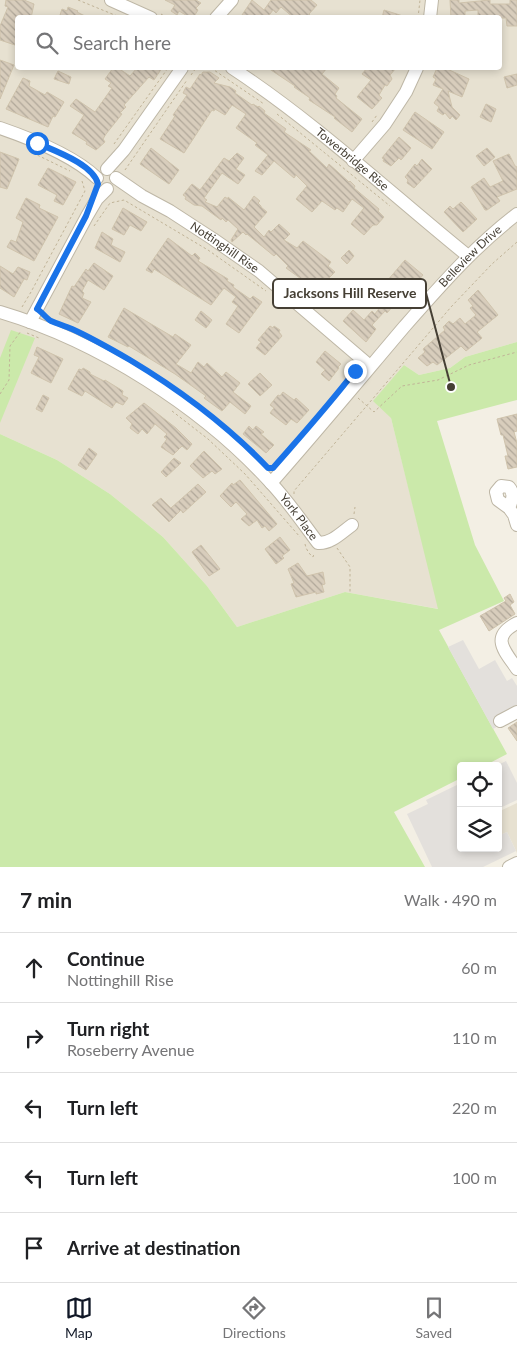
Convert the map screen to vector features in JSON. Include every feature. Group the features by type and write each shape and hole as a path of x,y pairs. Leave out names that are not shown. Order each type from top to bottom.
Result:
{"street":[{"path":"111,0 144,15"},
{"path":"218,15 232,0"},
{"path":"430,15 432,0"},
{"path":"26,326 109,177 118,149 176,70"},
{"name":"Towerbridge Rise","path":"235,70 299,115 468,256"},
{"path":"353,161 385,124 406,92 416,70"},
{"name":"Nottinghill Rise","path":"0,128 37,143 75,168 109,177 170,211 213,238 259,271 370,366"},
{"name":"Belleview Drive","path":"271,483 370,366 468,256 493,232 517,214"},
{"name":"York Place","path":"0,312 26,326 47,328 90,349 127,369 199,416 271,483 312,543 324,543 332,539 353,521"},
{"path":"509,508 514,515 517,526"},
{"path":"517,623 504,631 502,636 505,652 517,669"},
{"path":"500,721 517,712"},
{"path":"509,867 517,863"}],"path":[{"path":"78,0 115,15"},
{"path":"418,15 420,0"},
{"path":"118,149 176,70"},
{"path":"109,177 194,70"},
{"path":"214,70 270,108"},
{"path":"278,114 396,210"},
{"path":"33,152 75,168"},
{"path":"22,306 86,191 81,177"},
{"path":"91,231 110,203 116,200 124,200 208,250 268,294"},
{"path":"295,499 294,491 450,308 492,264 517,242"},
{"path":"14,328 26,326"},
{"path":"26,326 39,338"},
{"path":"0,394 9,380 10,346 26,326"},
{"path":"349,391 374,412 402,386 438,380 469,365 517,352"},
{"path":"166,406 208,439 245,474 299,536"},
{"path":"353,521 355,507"},
{"path":"332,539 350,567 350,593"}],"shaded area":[{"path":"0,0 517,0 517,342 465,357 450,368 419,375 404,365 391,418 439,609 345,592 237,627 207,586 163,537 110,494 57,460 0,434"},
{"path":"463,640 479,669 495,660 507,681 512,678 517,686 517,716 493,729 448,647"},
{"path":"506,761 517,783 517,800 502,807 502,807 502,763"},
{"path":"457,785 457,852 502,852 502,834 507,832 516,851 483,867 432,867 407,814 428,804 426,800"},
{"path":"517,803 517,853 507,832 502,834 502,810"}],"green space":[{"path":"11,330 35,338 0,423 0,358"},
{"path":"517,342 517,400 437,421 475,545 504,601 439,630 507,754 492,762 457,762 457,780 394,812 425,867 0,867 0,434 57,460 110,494 163,537 207,586 237,627 345,592 438,609 391,418 373,401 404,365 419,375 450,368 465,357"}],"building":[{"path":"6,0 24,0 34,4 32,15 15,15 15,45 0,40 0,26 8,7 5,6"},
{"path":"165,0 196,0 201,3 196,8 198,10 195,15 186,15 179,11 177,15 171,11 175,5"},
{"path":"252,0 264,10 271,0 311,0 317,5 310,15 290,15 281,7 276,13 273,10 269,15 242,15"},
{"path":"450,0 459,0 459,3 490,0 490,4 510,4 510,0 517,0 517,26 507,26 506,18 502,18 502,15 478,15 478,10 465,11 465,15 451,15"},
{"path":"68,7 83,15 60,15 62,9 67,11"},
{"path":"384,10 400,15 383,15"},
{"path":"0,60 14,65 0,99"},
{"path":"112,70 121,70 130,76 135,70 161,70 154,80 149,77 124,105 126,107 120,113 122,114 103,139 105,142 96,150 72,133 84,115 70,106 76,99 95,112 112,88 108,86 111,83 105,79"},
{"path":"271,70 325,70 322,74 339,88 335,94 336,98 362,119 352,132 335,117 309,100 310,98"},
{"path":"365,70 394,70 390,75 392,79 387,86 385,85 379,95 382,98 372,109 357,97 371,80 362,74"},
{"path":"436,70 449,70 469,79 462,97 448,91 452,107 460,115 456,120 452,116 450,119 445,113 443,115 437,111 439,107 434,103 443,89 433,85 436,79 433,77"},
{"path":"58,71 71,77 69,84 54,79"},
{"path":"203,72 210,72 219,78 214,83 230,87 252,105 259,106 265,111 264,113 286,129 284,132 311,150 309,151 327,168 329,164 350,181 355,186 354,188 379,209 378,211 384,217 364,235 351,224 364,208 352,199 343,212 337,208 335,210 322,201 312,212 296,199 307,186 296,175 294,178 274,161 262,175 255,171 268,155 255,145 257,143 236,128 246,114 232,105 225,115 215,109 214,111 212,110 184,153 160,139 187,95 183,93 186,87 190,89"},
{"path":"517,74 517,85 507,88 504,77"},
{"path":"23,78 30,81 29,86 45,95 47,92 64,102 55,117 53,116 48,127 6,109"},
{"path":"486,104 496,109 491,122 480,117"},
{"path":"415,112 444,132 432,149 403,130"},
{"path":"399,137 411,148 401,160 399,158 391,166 383,161 384,159 382,158"},
{"path":"151,148 179,170 169,184 140,164"},
{"path":"487,148 495,157 484,166 476,156"},
{"path":"0,152 19,159 7,189 0,187"},
{"path":"237,153 244,158 236,169 245,175 238,184 222,173 204,198 207,200 205,202 217,207 225,197 228,199 228,197 244,210 254,196 260,201 258,203 261,207 267,212 254,227 264,237 269,230 271,232 279,224 290,234 284,240 297,248 303,241 331,262 328,266 335,272 324,283 326,286 320,293 303,283 304,281 286,268 288,266 276,254 274,256 247,234 243,232 232,242 231,240 238,229 228,220 226,222 222,218 221,220 202,206 194,205 185,199 186,197 183,195 192,184 200,190 224,158 229,161"},
{"path":"509,154 517,167 517,189 497,197 500,201 485,210 471,187 484,178 490,187 503,181 493,161"},
{"path":"422,159 432,169 414,188 407,183 408,180 405,177 415,164 417,166"},
{"path":"48,168 76,182 63,205 54,201 57,195 38,185"},
{"path":"26,198 40,205 39,208 58,217 34,261 7,247 11,240 16,242 23,222 16,218"},
{"path":"461,202 477,219 463,232 444,212 450,206 453,209"},
{"path":"123,208 147,222 141,231 130,225 124,235 112,229"},
{"path":"102,232 113,239 111,245 125,252 120,262 95,248"},
{"path":"168,238 192,256 195,253 200,258 198,261 228,279 227,281 234,285 233,287 250,299 253,296 262,302 239,333 226,324 238,306 232,302 236,297 224,288 211,305 154,269 152,273 146,270"},
{"path":"349,250 354,256 347,264 341,258"},
{"path":"405,260 423,275 412,288 408,285 397,297 399,299 387,313 385,311 372,325 376,329 366,342 343,321 353,310 364,320 372,311 375,314 383,303 372,295 372,292 384,278 387,281"},
{"path":"94,263 113,276 104,290 88,280 82,291 84,293 82,298 91,302 78,323 59,314 72,286 74,287 86,269 88,271"},
{"path":"0,266 13,274 18,267 30,272 27,280 24,279 14,297 0,288"},
{"path":"478,290 498,315 477,332 482,338 466,351 461,346 437,365 433,362 427,366 418,358 425,352 423,349 445,330 443,327 449,321 453,324 460,318 465,324 476,315 470,308 473,306 468,300"},
{"path":"124,308 173,337 175,334 191,345 176,364 191,373 198,362 204,367 207,363 222,377 226,372 240,383 233,392 251,406 245,414 230,402 222,411 204,398 206,396 175,374 129,346 108,337"},
{"path":"201,311 212,320 206,328 195,320"},
{"path":"270,326 280,330 279,332 282,336 265,355 256,348 261,342 258,340"},
{"path":"37,347 63,359 51,383 31,373 39,357 34,355"},
{"path":"325,351 341,364 329,381 321,374 325,370 316,362"},
{"path":"83,368 90,372 90,374 105,380 123,391 122,395 128,398 123,405 116,402 112,408 85,391 82,396 68,389 79,369 82,370"},
{"path":"260,373 272,385 260,396 248,384"},
{"path":"283,392 294,400 296,398 309,410 297,423 291,419 286,425 270,413 274,408 270,405"},
{"path":"43,395 49,398 42,412 36,409"},
{"path":"144,403 176,428 192,444 187,450 182,446 173,455 161,447 167,439 164,437 167,434 155,424 147,434 142,429 138,434 130,428 132,424 126,418"},
{"path":"517,414 517,431 514,432 517,443 517,467 508,469 505,456 508,456 497,419"},
{"path":"249,426 253,430 256,426 264,432 261,434 274,445 266,453 243,434"},
{"path":"89,448 97,454 86,470 78,465"},
{"path":"204,451 222,469 215,474 212,471 203,478 190,466"},
{"path":"174,458 181,463 166,477 161,472"},
{"path":"240,480 277,524 269,531 265,526 262,528 257,520 249,526 241,519 247,514 236,502 231,507 220,496 232,483 233,485"},
{"path":"198,484 206,492 183,513 181,510 169,522 152,505 161,498 171,508"},
{"path":"280,537 290,550 276,564 265,549"},
{"path":"201,545 220,569 209,576 192,552"},
{"path":"298,563 307,576 323,572 325,584 322,585 324,592 296,597 291,584 294,583 288,569"},
{"path":"510,594 514,602 510,605 515,614 489,631 480,616 506,601 504,598"},
{"path":"517,722 517,741 508,728"}],"place":[{"name":"Jacksons Hill Reserve","path":"451,387"}],"route":[{"path":"37,143 91,172 97,178 98,184 86,216 37,309 46,314 48,320 100,344 159,378 226,428 268,468 273,468 326,408 355,371"}]}
